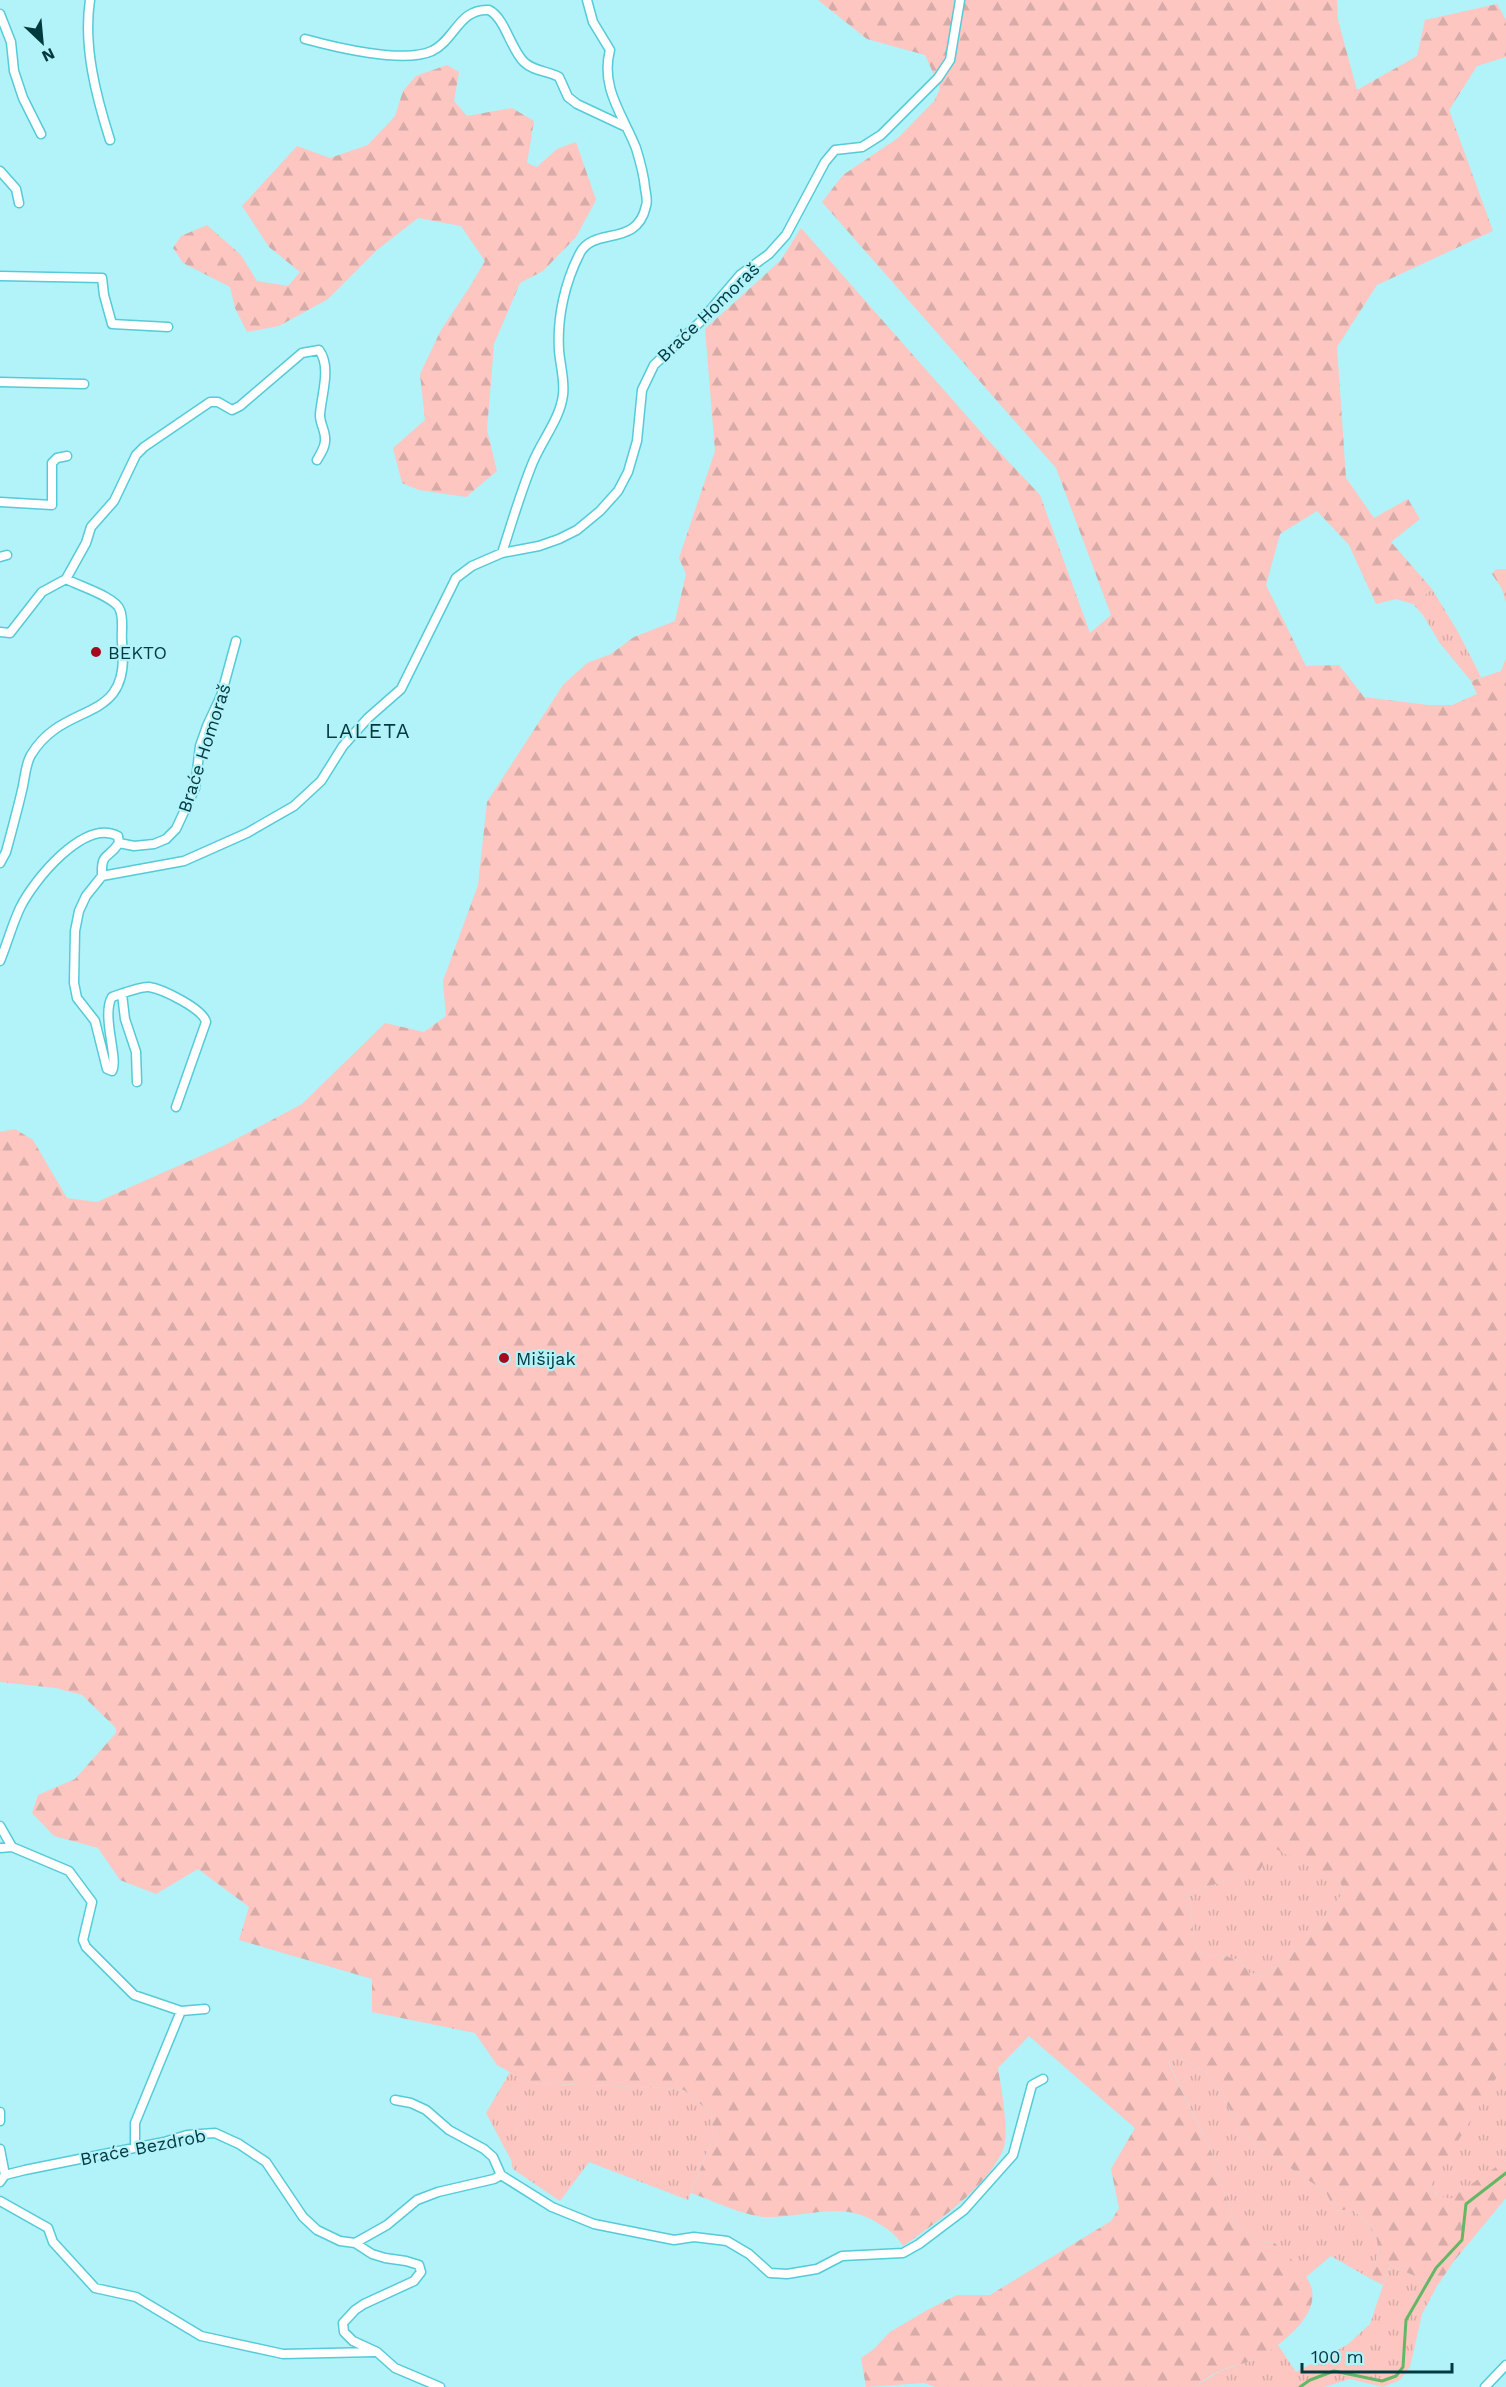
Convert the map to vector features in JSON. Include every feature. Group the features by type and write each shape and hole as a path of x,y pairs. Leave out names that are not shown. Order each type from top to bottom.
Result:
{"street":[{"path":"90,0 87,20 88,39 102,116 110,140"},
{"path":"502,553 534,462 556,416 563,395 558,328 570,279 577,261 582,250 594,241 619,236 632,230 641,221 647,204 644,175 636,148 610,93 607,61 610,50 593,22 587,0"},
{"name":"Braće Homoraš","path":"102,876 184,861 246,833 294,806 321,781 343,746 368,718 401,689 456,578 472,566 502,553 539,546 577,530 600,511 618,491 628,472 637,441 642,390 654,364 700,322 740,275 769,254 786,235 825,162 835,150 862,147 881,135 938,78 950,60 960,0"},
{"path":"305,39 336,48 372,53 420,54 441,45 463,17 476,11 489,10 499,20 514,48 526,64 560,77 568,97 577,104 626,127"},
{"path":"0,14 11,42 14,71 23,98 41,134"},
{"path":"0,171 16,189 19,202"},
{"path":"0,276 102,278 112,324 168,327"},
{"path":"0,633 10,633 42,592 66,579 86,543 91,527 114,501 136,455 144,447 210,402 218,402 232,410 240,406 302,353 319,350 323,355 324,365 321,426 326,438 324,449 317,460"},
{"path":"0,382 84,384"},
{"path":"0,502 52,504 52,463 57,458 67,456"},
{"path":"0,863 6,852 29,757 45,735 63,722 104,704 121,683 124,666 120,607 113,600 66,579"},
{"name":"Braće Homoraš","path":"0,961 21,907 55,860 88,836 112,833 118,836 119,843 134,846 166,839 176,829 195,788 200,746 221,696 237,641"},
{"path":"119,843 104,857 101,864 102,876 86,896 79,911 75,931 74,983 77,998 95,1021 107,1069 112,1071 114,1066 110,1034 112,997 140,987 159,990 205,1017 206,1022 176,1107"},
{"path":"122,994 125,1019 136,1052 137,1082"},
{"path":"0,1826 12,1847"},
{"path":"0,1848 12,1847 69,1872 92,1902 83,1940 86,1947 134,1995 181,2011 205,2009"},
{"path":"135,2148 135,2123 181,2011"},
{"path":"395,2100 411,2103 426,2110 449,2130 484,2149 493,2157 501,2175 552,2207 594,2224 674,2240 694,2237 727,2241 749,2254 770,2273 788,2274 817,2269 842,2256 903,2253 955,2217 1013,2156 1032,2085 1043,2079"},
{"path":"0,2112 0,2121"},
{"name":"Braće Bezdrob","path":"3,2179 200,2133 226,2136 266,2162 310,2224 327,2236 355,2243 372,2254 385,2258 415,2263 420,2269 419,2277 414,2281 364,2304 355,2310 344,2323 344,2332 347,2337 377,2352"},
{"path":"0,2149 3,2179"},
{"path":"355,2243 387,2225 417,2200 501,2175"},
{"path":"0,2201 48,2228 53,2242 95,2288 136,2297 201,2336 283,2354 377,2352 395,2368 440,2387"},
{"path":"1485,2387 1506,2365"}],"green space":[{"path":"818,0 1337,0 1338,20 1357,90 1417,56 1425,20 1497,4 1506,20 1506,57 1477,66 1449,110 1493,231 1377,285 1337,347 1346,478 1374,518 1408,499 1420,519 1391,542 1432,589 1413,604 1396,599 1376,604 1349,545 1317,511 1280,534 1266,585 1306,666 1339,665 1364,697 1428,705 1452,705 1477,694 1471,681 1501,671 1506,658 1506,2062 1430,2187 1436,2194 1450,2199 1506,2160 1506,2198 1454,2261 1437,2286 1390,2265 1383,2285 1371,2279 1378,2247 1377,2239 1369,2225 1351,2209 1335,2211 1326,2192 1259,2147 1239,2125 1208,2073 1175,2055 1168,2062 1211,2151 1234,2222 1257,2242 1275,2243 1302,2271 1312,2290 1312,2301 1308,2312 1302,2322 1283,2341 1262,2355 1218,2372 1194,2387 936,2387 924,2383 866,2387 861,2358 874,2349 890,2332 957,2295 990,2295 1111,2221 1119,2208 1111,2169 1135,2128 1029,2036 998,2068 1006,2133 1003,2150 996,2164 959,2203 903,2246 895,2235 884,2227 863,2216 849,2212 767,2217 739,2211 691,2193 714,2134 711,2113 684,2090 530,2083 497,2065 475,2033 372,2012 372,1979 239,1940 249,1907 198,1869 156,1894 120,1880 98,1848 54,1836 32,1813 38,1795 75,1779 116,1733 116,1728 82,1695 56,1688 0,1682 0,1132 15,1129 33,1140 67,1198 97,1202 223,1146 302,1104 385,1023 424,1032 446,1016 443,981 478,885 487,802 563,685 587,663 611,654 634,637 675,621 686,574 679,558 715,451 705,329 781,260 801,228 988,440 1040,495 1090,633 1111,615 1056,468 822,202 843,175 898,138 935,100 940,88 925,55 867,39","holes":["1274,1848 1340,1882 1344,1891 1314,1934 1280,1965 1261,1975 1249,1973 1240,1962 1234,1959 1201,1954 1195,1945 1188,1893 1237,1877 1256,1876"]},
{"path":"447,65 459,72 454,101 467,116 512,108 534,121 527,163 537,167 557,149 576,142 596,200 576,237 543,271 520,283 494,344 487,430 497,471 466,497 419,490 402,483 393,448 425,420 420,374 441,330 485,261 461,226 418,218 377,250 328,299 279,326 247,332 235,308 230,287 183,263 173,248 181,236 207,225 241,255 257,281 288,286 300,272 269,247 242,206 297,146 330,158 368,145 395,116 403,91 416,76"},
{"path":"1496,569 1506,569 1506,603 1502,589 1492,574"},
{"path":"1432,589 1481,677 1471,681 1439,642 1423,615 1413,604"},
{"path":"1274,1847 1340,1882 1344,1891 1314,1934 1280,1965 1261,1975 1249,1973 1240,1962 1234,1959 1201,1954 1195,1945 1188,1893 1237,1877 1256,1875"},
{"path":"1175,2055 1208,2073 1239,2125 1259,2147 1326,2192 1335,2211 1351,2209 1369,2225 1377,2239 1378,2247 1371,2279 1331,2256 1306,2277 1275,2243 1257,2242 1234,2222 1211,2151 1168,2061"},
{"path":"1506,2062 1506,2160 1456,2197 1447,2199 1441,2197 1430,2187 1432,2182"},
{"path":"510,2072 530,2083 684,2090 711,2113 714,2134 688,2200 589,2162 560,2201 513,2169 511,2160 486,2113"},
{"path":"1390,2265 1437,2286 1422,2314 1410,2367 1400,2380 1383,2387 1350,2379 1324,2387 1194,2387 1220,2371 1253,2360 1278,2345 1296,2372 1347,2345 1370,2324"}],"waterway":[{"path":"1300,2387 1310,2380 1334,2371 1382,2381 1396,2376 1403,2367 1406,2320 1436,2268 1462,2240 1466,2204 1506,2173"}],"place":[{"name":"BEKTO","path":"96,652"},
{"name":"Mišijak","path":"504,1358"}],"district":[{"name":"LALETA","path":"368,730"}]}
